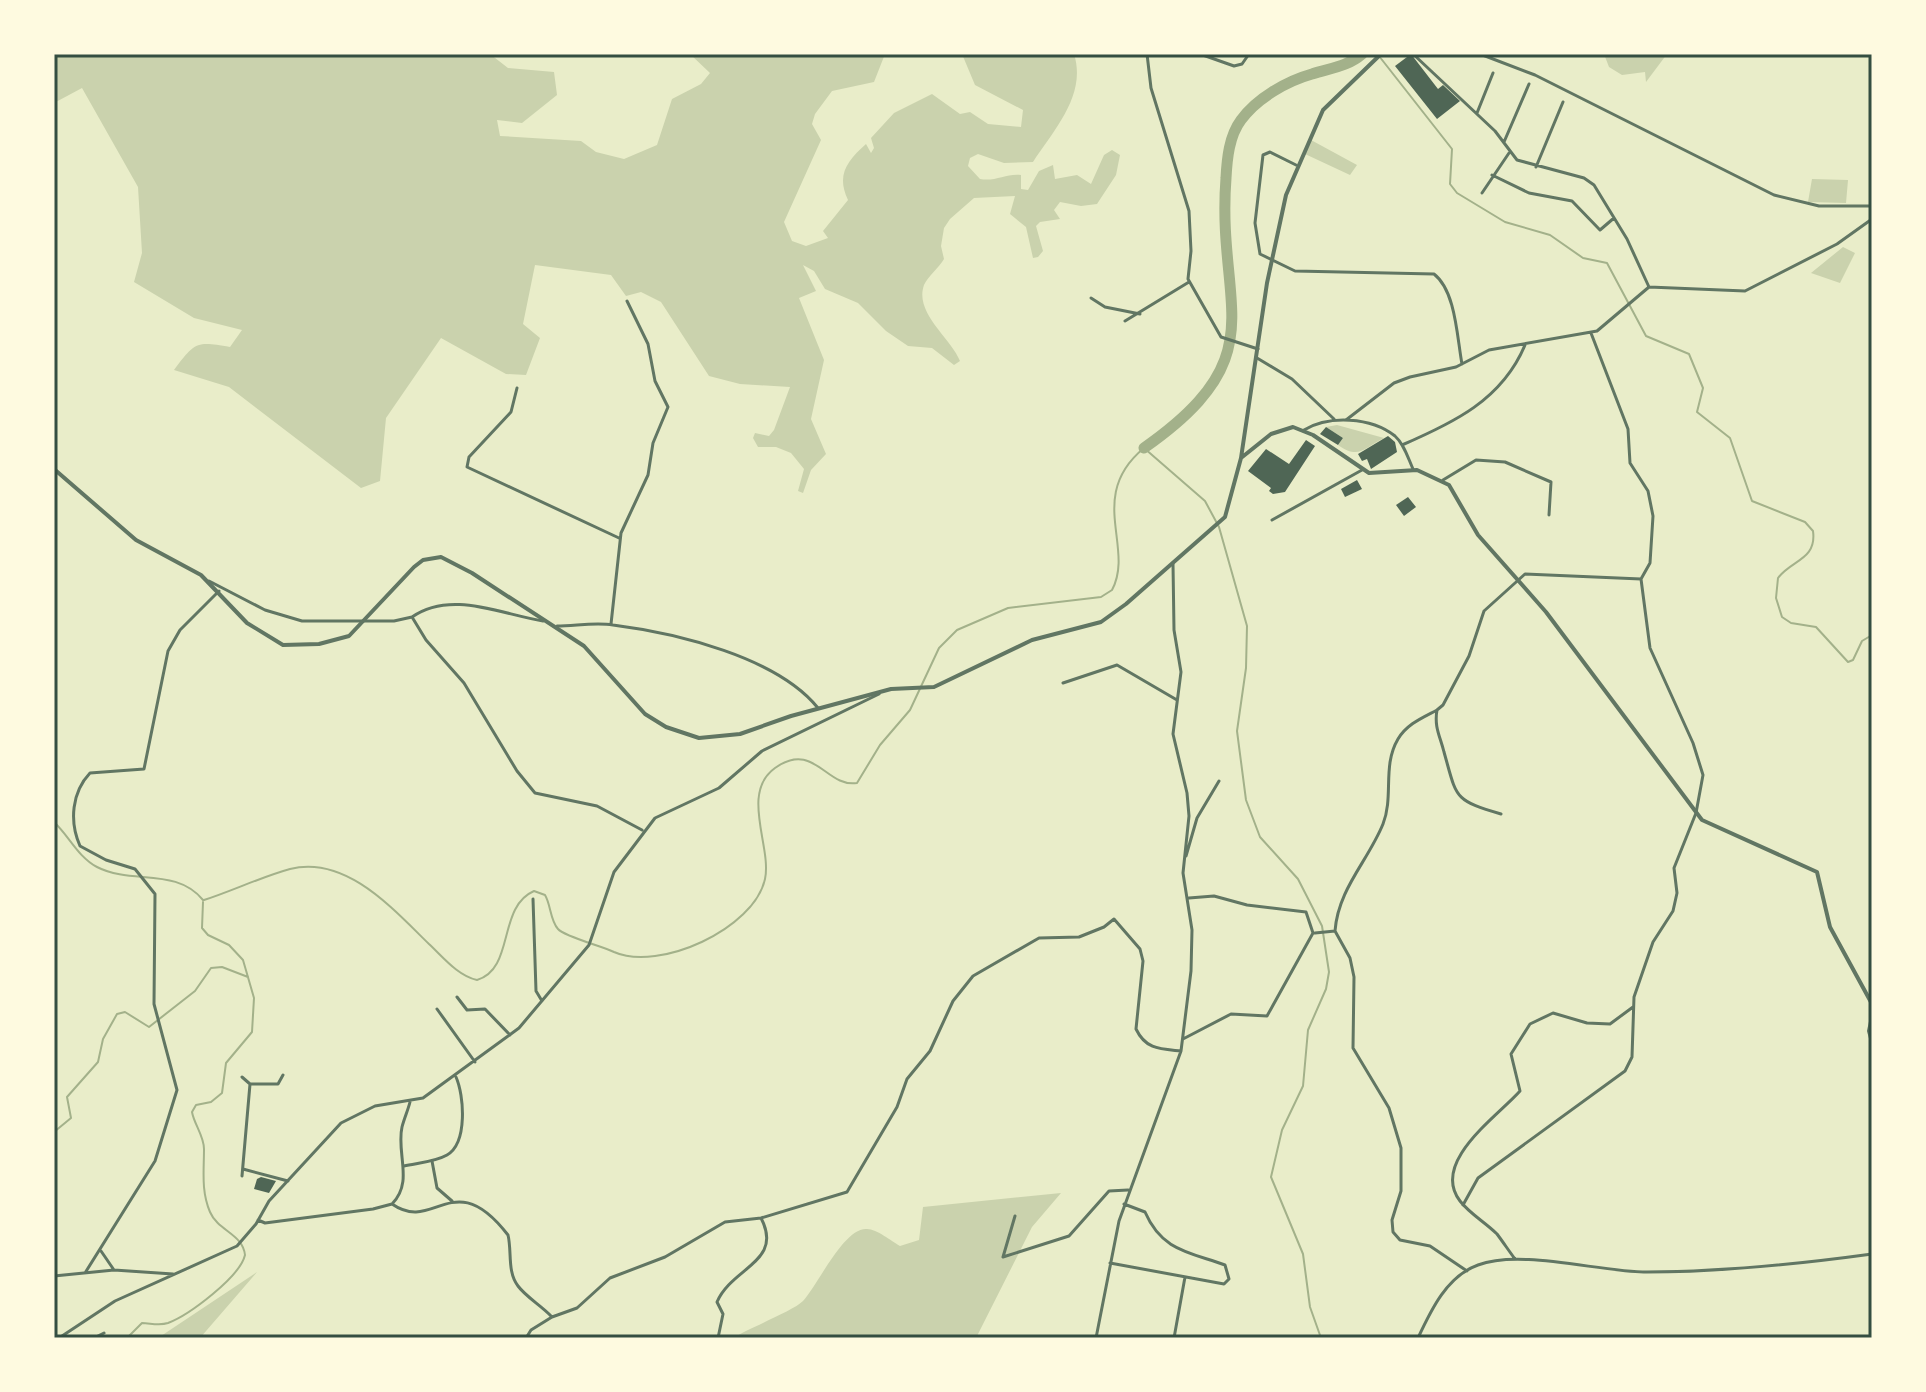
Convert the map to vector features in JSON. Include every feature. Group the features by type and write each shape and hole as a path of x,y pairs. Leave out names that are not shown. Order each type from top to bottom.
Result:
{"street":[{"path":"1147,54 1151,88 1189,211 1189,282 1218,333 1227,340 1258,349"},
{"path":"1200,54 1234,66 1242,64 1249,54"},
{"path":"1413,54 1477,113 1517,160 1584,178 1594,185 1649,287"},
{"path":"1480,54 1535,75 1774,195 1819,206 1872,206"},
{"path":"209,581 247,623 283,645 340,640 369,620 414,567 423,560 441,557 557,626 593,655 645,714 699,738 727,737 882,691 925,688 943,683 1032,640 1101,622 1220,523 1241,458 1271,260 1296,165 1323,110 1378,56"},
{"path":"1477,113 1493,73"},
{"path":"1504,142 1529,84"},
{"path":"1536,167 1563,102"},
{"path":"1296,165 1270,152 1263,155 1255,223 1257,247 1271,260 1295,271 1434,274 1442,281 1449,298 1462,364"},
{"path":"1482,193 1509,153"},
{"path":"1492,175 1529,193 1572,201 1595,229 1600,230 1614,218"},
{"path":"1346,420 1394,383 1462,364 1489,350 1591,333 1649,287 1745,291 1837,244 1872,219"},
{"path":"1125,321 1189,282"},
{"path":"1091,298 1105,307 1141,314"},
{"path":"611,624 624,522 648,475 653,443 668,407 655,381 648,344 627,301"},
{"path":"1463,1205 1478,1178 1625,1071 1632,1057 1633,1007 1653,942 1673,911 1677,893 1674,868 1696,813 1703,775 1693,743 1650,648 1641,579 1650,563 1654,530 1651,504 1648,491 1630,463 1628,429 1602,354 1591,333"},
{"path":"1402,445 1467,415 1501,381 1525,345"},
{"path":"1257,358 1292,379 1334,419"},
{"path":"517,388 511,412 469,457 467,467 620,539"},
{"path":"1304,430 1334,419 1388,432 1402,445 1413,469"},
{"path":"1241,458 1278,430 1293,427 1304,430 1362,470 1378,475 1413,469 1443,480 1478,535 1546,612 1696,813 1709,824 1817,872 1830,927 1872,1004"},
{"path":"1443,480 1476,460 1505,462 1551,482 1549,515"},
{"path":"1272,520 1362,470"},
{"path":"56,473 136,540 265,610 286,617 322,623 394,621 450,603 549,621"},
{"path":"1096,1338 1128,1190 1181,1051 1193,949 1184,859 1189,816 1173,734 1181,672 1174,630 1173,564"},
{"path":"1467,1271 1430,1246 1400,1240 1393,1232 1392,1220 1401,1191 1401,1148 1389,1108 1353,1048 1354,977 1350,958 1335,931 1351,880 1383,824 1390,756 1396,742 1414,722 1443,705 1469,656 1484,611 1516,578 1538,573 1641,579"},
{"path":"85,1273 155,1161 176,1102 176,1078 154,1004 157,901 138,872 94,856 80,846 74,827 75,797 79,785 90,773 144,769 168,651 180,630 219,591"},
{"path":"412,617 426,640 464,683 517,771 535,793 597,806 642,830"},
{"path":"557,626 611,624 713,647 791,681 818,708"},
{"path":"1063,683 1117,665 1177,700"},
{"path":"59,1338 115,1301 237,1246 248,1236 288,1181 341,1123 375,1106 423,1098 510,1035 589,945 614,872 642,830 670,809 719,788 762,751 875,698 882,691"},
{"path":"1437,710 1436,732 1453,789 1467,804 1501,814"},
{"path":"1184,859 1190,850 1197,818 1219,781"},
{"path":"1188,898 1214,896 1247,905 1306,912 1316,933"},
{"path":"533,899 536,991 542,1001"},
{"path":"526,1338 531,1330 552,1317 577,1308 610,1278 665,1257 725,1222 761,1218 847,1192 897,1107 907,1079 930,1051 953,1001 973,976 1039,938 1079,937 1104,927 1114,919 1140,949 1143,961 1136,1029 1141,1039 1158,1050 1181,1051"},
{"path":"1183,1039 1231,1014 1263,1019 1316,933 1335,931"},
{"path":"457,997 467,1010 485,1009 510,1035"},
{"path":"1515,1259 1497,1235 1463,1205 1451,1185 1453,1172 1471,1140 1520,1091 1511,1054 1527,1028 1553,1013 1587,1023 1610,1024 1633,1007"},
{"path":"437,1009 475,1062"},
{"path":"1872,1017 1872,1042"},
{"path":"242,1077 250,1084 278,1084 283,1075"},
{"path":"404,1166 447,1155 457,1143 465,1105 455,1077"},
{"path":"242,1176 250,1084"},
{"path":"392,1204 400,1191 404,1166 402,1127 410,1102"},
{"path":"431,1159 437,1188 452,1201"},
{"path":"243,1169 288,1181"},
{"path":"1015,1216 1003,1257 1069,1236 1109,1191 1117,1188 1128,1190"},
{"path":"258,1220 265,1223 392,1204 405,1211 420,1211 452,1201 472,1202 500,1224 508,1235 513,1275 519,1288 537,1300 552,1317"},
{"path":"1110,1263 1224,1284 1229,1279 1228,1268 1168,1245 1154,1230 1145,1212 1124,1204"},
{"path":"718,1338 723,1314 717,1302 722,1291 763,1255 768,1243 768,1231 761,1218"},
{"path":"101,1251 114,1270"},
{"path":"1418,1338 1448,1287 1467,1271 1489,1261 1515,1259 1644,1272 1872,1254"},
{"path":"55,1278 114,1270 175,1274"},
{"path":"1174,1338 1185,1277"},
{"path":"94,1338 104,1333"}],"green space":[{"path":"54,54 490,54 508,68 554,72 557,95 522,123 497,120 500,136 581,141 596,152 624,159 657,145 672,99 701,84 710,73 690,54 885,54 874,82 832,91 815,114 812,124 821,140 784,222 792,241 806,246 828,238 823,231 848,200 843,183 845,169 866,144 871,153 874,148 871,138 894,113 932,94 960,114 970,112 988,124 1021,127 1023,110 975,85 962,54 1074,54 1077,69 1076,84 1066,111 1033,162 1004,163 978,154 970,158 968,166 980,179 1021,175 1021,189 1028,190 1039,171 1053,165 1055,179 1077,175 1091,184 1104,155 1112,150 1120,155 1116,175 1097,204 1081,206 1060,202 1054,210 1060,219 1040,222 1036,226 1043,251 1038,257 1033,258 1026,227 1010,214 1015,196 974,198 950,219 944,228 941,246 944,259 924,285 922,295 929,315 960,361 954,365 932,348 908,346 886,331 858,303 825,289 814,271 803,265 816,291 799,298 824,360 811,419 826,454 811,470 803,493 798,491 804,469 791,453 776,447 758,447 753,438 755,433 769,436 774,430 790,387 740,384 709,376 661,302 641,292 626,296 611,275 535,265 523,324 540,338 526,375 506,374 441,338 386,418 380,481 361,488 229,387 174,370 197,346 230,347 242,330 194,318 134,282 142,253 138,187 82,88 54,103"},
{"path":"1604,54 1667,54 1646,82 1645,72 1622,75 1609,67"},
{"path":"1311,140 1357,165 1350,175 1305,154"},
{"path":"1812,179 1848,180 1846,203 1808,202"},
{"path":"1843,247 1855,253 1840,283 1811,273"},
{"path":"1337,425 1384,438 1361,451 1351,452 1338,445 1343,438 1326,427"},
{"path":"1061,1193 1032,1227 976,1338 733,1338 803,1301 832,1258 858,1231 875,1231 900,1246 919,1240 923,1207"},
{"path":"257,1272 200,1338 158,1338"}],"building":[{"path":"1411,54 1438,89 1443,85 1460,101 1437,119 1395,66"},
{"path":"1326,427 1343,438 1338,445 1320,434"},
{"path":"1388,436 1395,442 1397,452 1371,469 1367,459 1362,461 1358,454"},
{"path":"1306,440 1315,446 1285,492 1273,494 1269,491 1271,488 1248,471 1266,449 1289,464"},
{"path":"1357,480 1362,489 1345,497 1341,489"},
{"path":"1408,497 1416,507 1404,516 1396,505"},
{"path":"261,1177 276,1181 269,1193 254,1189 257,1179"}],"waterway":[{"path":"1144,448 1186,415 1212,384 1226,356 1232,326 1225,223 1226,178 1229,148 1237,126 1255,105 1273,91 1362,54"},
{"path":"1379,56 1452,149 1450,184 1457,193 1505,222 1550,235 1583,258 1607,263 1646,336 1689,354 1703,388 1697,412 1730,438 1752,501 1805,522 1813,531 1813,541 1807,554 1778,578 1776,598 1782,617 1791,623 1816,627 1848,662 1853,660 1862,641 1872,635"},
{"path":"204,900 290,869 311,867 330,870 367,888 451,965 463,975 477,980 489,974 497,964 515,910 522,899 534,891 545,895 558,929 614,952 633,957 655,956 702,942 743,914 757,897 765,879 765,852 758,806 765,779 775,768 800,759 846,783 857,783 880,745 910,710 939,648 957,630 1008,608 1101,597 1112,590 1118,574 1114,503 1118,484 1127,466 1144,448 1205,501 1219,527 1247,626 1246,668 1237,731 1246,800 1260,837 1298,879 1322,926 1329,972 1326,989 1308,1030 1303,1086 1282,1130 1271,1177 1303,1254 1310,1307 1321,1338"},
{"path":"54,822 84,858 97,867 125,875 180,883 203,900"},
{"path":"127,1338 142,1323 168,1323 200,1304 234,1274 245,1255 240,1242 219,1224 207,1204 204,1144 192,1112 196,1105 211,1102 222,1093 226,1063 252,1032 254,998 243,960 229,945 208,935 202,928 203,902"},
{"path":"54,1132 71,1118 67,1097 98,1062 103,1039 117,1014 125,1012 149,1027 195,991 211,968 222,967 248,977"}]}
